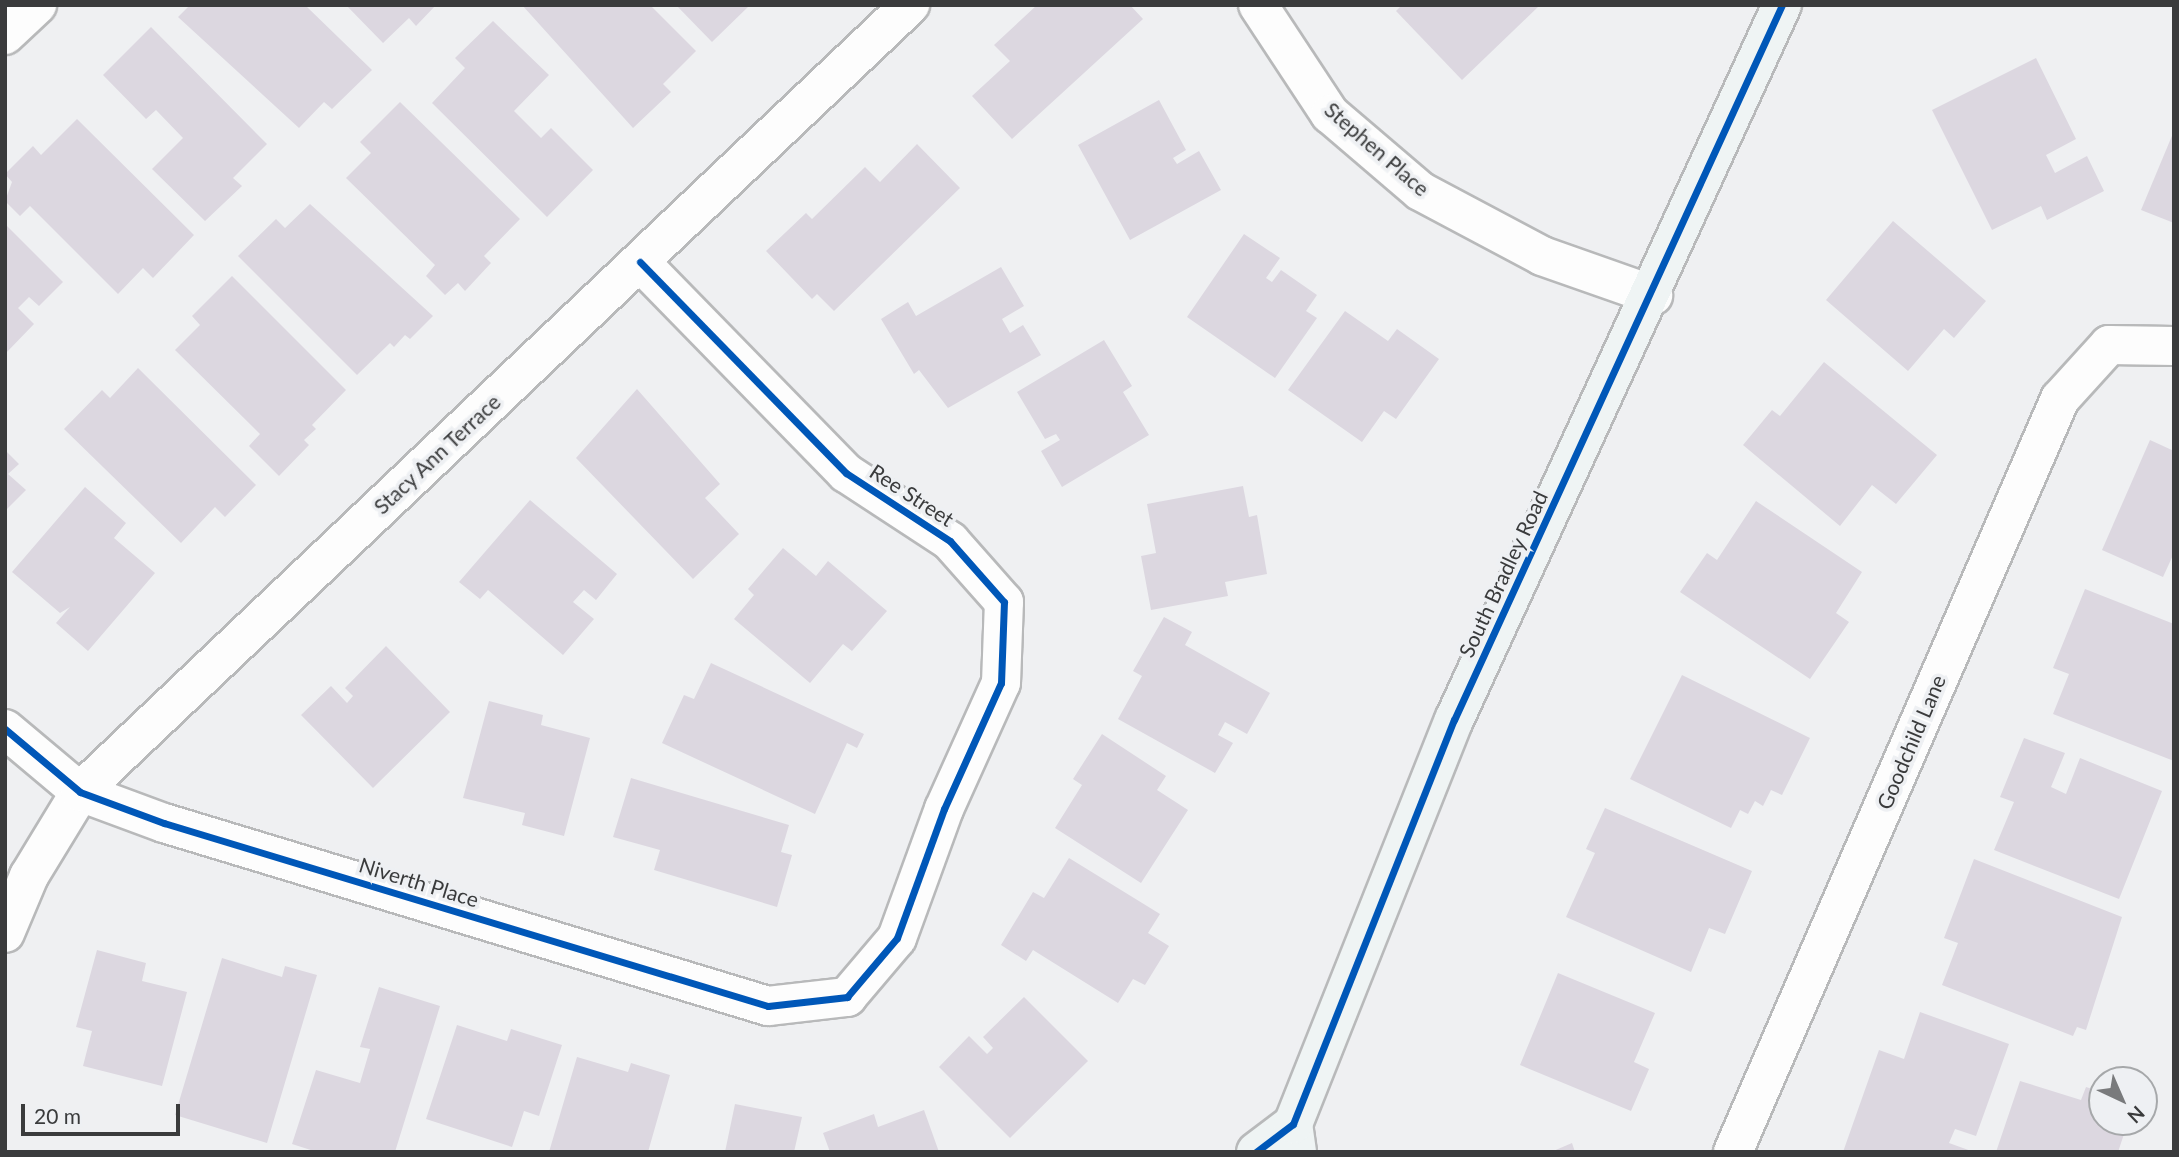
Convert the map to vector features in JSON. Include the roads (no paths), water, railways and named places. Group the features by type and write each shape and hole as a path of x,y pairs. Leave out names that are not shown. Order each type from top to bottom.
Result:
{"street":[{"path":"5,35 37,5"},
{"name":"Stacy Ann Terrace","path":"5,933 29,876 80,792 910,5"},
{"name":"Stephen Place","path":"1258,5 1330,114 1420,191 1542,256 1653,295"},
{"name":"South Bradley Road","path":"1256,1152 1295,1138 1454,720 1653,295 1782,5"},
{"name":"Ree Street","path":"640,262 846,473 950,541 1004,602 1000,683 897,938 846,998"},
{"name":"Goodchild Lane","path":"1733,1152 2060,399 2109,345 2174,346"},
{"name":"Niverth Place","path":"5,729 80,792 768,1006 846,998"}]}
